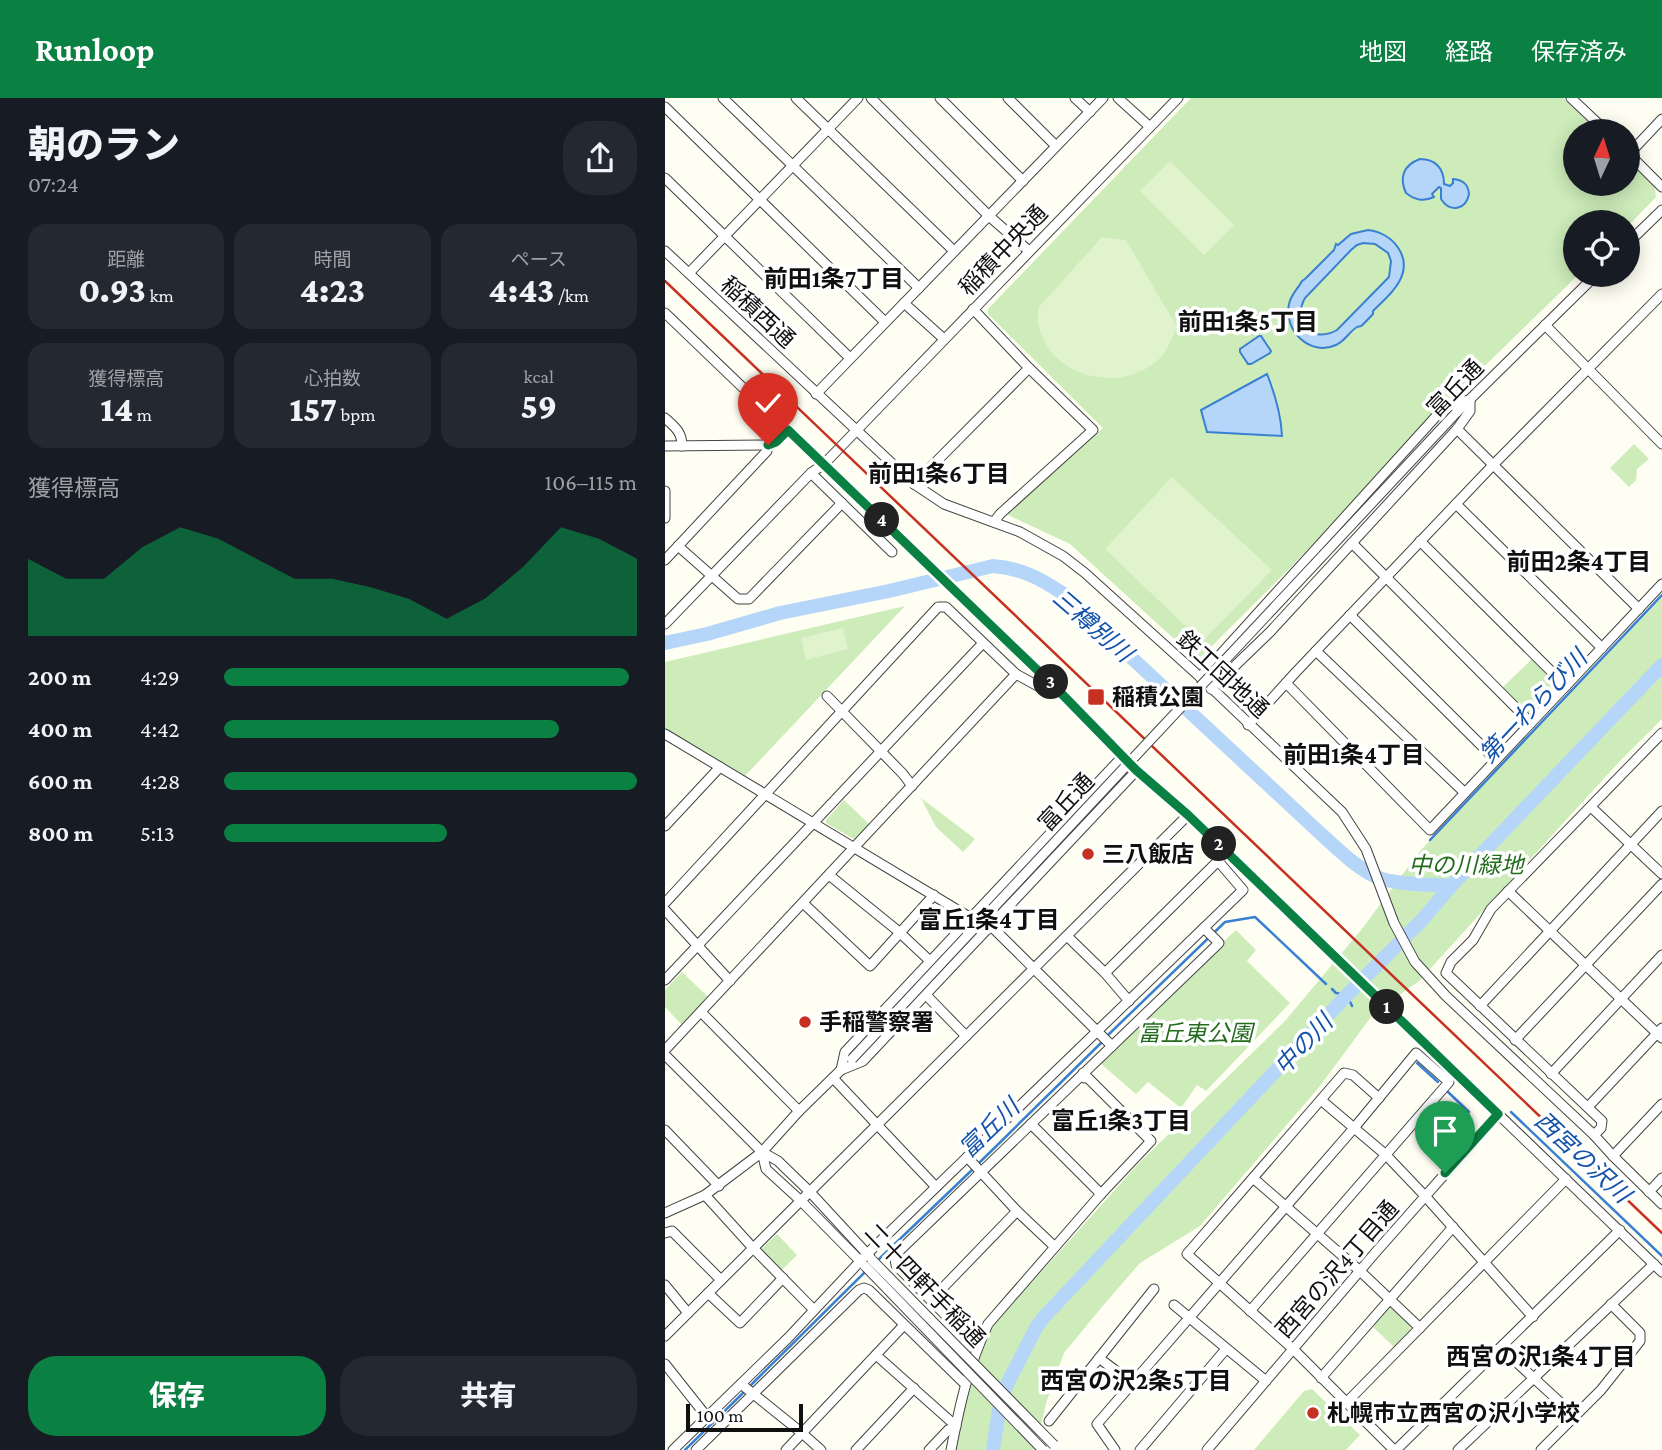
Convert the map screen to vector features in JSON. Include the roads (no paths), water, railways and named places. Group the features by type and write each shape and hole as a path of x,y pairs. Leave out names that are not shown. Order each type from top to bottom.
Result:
{"street":[{"path":"723,98 919,288"},
{"path":"796,98 954,251"},
{"path":"689,273 858,98"},
{"path":"871,98 989,216 1029,251"},
{"path":"940,98 1023,181"},
{"path":"1009,98 1056,146"},
{"path":"1075,98 1090,112"},
{"path":"816,394 1103,98"},
{"path":"1118,98 1150,127"},
{"name":"稲積中央通","path":"665,624 811,473 824,464 1178,98"},
{"path":"1571,98 1593,119"},
{"path":"665,107 885,323"},
{"path":"1640,141 1662,120"},
{"path":"1640,165 1662,187"},
{"path":"665,178 851,358"},
{"path":"1640,231 1662,209"},
{"name":"稲積西通","path":"665,251 856,430"},
{"name":"富丘通","path":"665,1213 705,1195 762,1152 1456,413 1584,287"},
{"path":"1248,725 1493,464 1662,294"},
{"path":"904,303 944,339"},
{"path":"973,309 1093,430 994,522"},
{"path":"665,313 1056,688 1136,770 1227,852 1662,1272"},
{"path":"1545,326 1662,444"},
{"path":"914,484 1029,368"},
{"path":"1200,677 1440,412 1459,401 1470,400 1470,411 1457,429 1270,632 1211,689"},
{"path":"665,418 680,432 682,446"},
{"path":"1457,429 1639,608"},
{"path":"665,446 768,445 776,442 788,430"},
{"name":"鉄工団地通","path":"856,430 914,484 944,504 1020,532 1063,556 1085,573 1200,677 1342,812 1366,849 1394,923 1415,962 1446,996 1594,1135 1662,1204"},
{"path":"665,560 767,451 768,445"},
{"path":"811,473 892,552"},
{"path":"665,491 665,518"},
{"path":"678,546 738,599 748,599 842,503"},
{"path":"1456,503 1602,648"},
{"path":"1420,541 1566,686"},
{"path":"1352,542 1531,723"},
{"path":"1286,683 1430,830 1662,584"},
{"path":"665,903 938,607 946,607 1016,674 1045,690 1056,688"},
{"path":"1350,615 1496,760"},
{"path":"665,980 983,643"},
{"path":"1316,650 1465,793"},
{"path":"665,1052 1016,674"},
{"path":"827,696 912,786"},
{"path":"1594,1135 1601,1128 1602,1121 1446,973 1451,962 1473,940 1491,909 1662,733"},
{"path":"667,737 720,766 971,918"},
{"path":"841,1070 845,1052 1123,756"},
{"path":"665,825 720,766"},
{"path":"841,1070 863,1061 1136,770"},
{"path":"1591,807 1662,874"},
{"path":"1480,1006 1662,811"},
{"path":"665,1336 1188,815"},
{"path":"1105,973 1227,852"},
{"path":"696,1450 814,1310 936,1187 969,1158 1243,890 1218,861"},
{"path":"829,875 900,932 930,961"},
{"path":"1515,1040 1662,884"},
{"path":"1508,891 1660,1033 1588,1107"},
{"path":"803,903 870,966 934,895"},
{"path":"665,910 730,981"},
{"path":"991,926 1111,1044"},
{"path":"977,1347 896,1265 897,1254 980,1170 1084,1076 1111,1044 1219,943 1205,929"},
{"path":"1067,936 1129,1001"},
{"path":"1551,1074 1662,955"},
{"path":"926,995 966,1036"},
{"path":"701,1012 799,1111"},
{"name":"二十四軒手稲通","path":"665,1052 762,1152 778,1161 810,1192 866,1260 1043,1450"},
{"path":"1115,1450 1097,1424 1416,1053 1449,1082 1250,1311"},
{"path":"1379,1098 1353,1075 1344,1073 1187,1254 1293,1349 1395,1450 1620,1230"},
{"path":"951,1450 965,1384 988,1324 1151,1141 1084,1076"},
{"path":"833,1078 936,1187"},
{"path":"1321,1100 1386,1155 1533,1317"},
{"path":"1613,1156 1662,1104"},
{"name":"西宮の沢4丁目通","path":"1207,1450 1498,1114"},
{"path":"1031,1124 1101,1194"},
{"path":"665,1130 719,1185"},
{"name":"二十四軒手稲通","path":"762,1152 766,1169 866,1260 1056,1448"},
{"path":"969,1158 1017,1211 1055,1247"},
{"path":"1253,1178 1360,1271 1420,1328"},
{"path":"1649,1192 1662,1178"},
{"path":"1346,1403 1566,1179"},
{"path":"705,1195 814,1310"},
{"path":"930,1300 1017,1211"},
{"path":"1321,1378 1453,1227"},
{"path":"665,1233 672,1231 721,1280"},
{"path":"1458,1450 1654,1264"},
{"path":"708,1293 740,1323 783,1278"},
{"path":"665,1285 688,1313"},
{"path":"1049,1421 1154,1289"},
{"path":"673,1450 707,1417 747,1389 859,1290 869,1290 965,1384"},
{"path":"1541,1450 1601,1390 1640,1341 1640,1333 1611,1304"},
{"path":"1174,1306 1266,1381"},
{"path":"786,1450 904,1325"},
{"path":"1501,1348 1575,1416"},
{"path":"1140,1450 1226,1349"},
{"path":"876,1355 956,1426"},
{"path":"1100,1357 1132,1383"},
{"path":"665,1364 707,1417"},
{"path":"856,1450 913,1388"},
{"path":"747,1389 821,1450"},
{"path":"929,1450 948,1430 956,1426"}],"water":[{"path":"1420,159 1438,166 1444,184 1450,186 1453,179 1464,183 1469,194 1465,204 1457,208 1449,206 1441,199 1439,187 1432,194 1434,197 1423,200 1406,193 1403,177 1406,168"},
{"path":"1368,230 1392,241 1402,255 1403,273 1394,290 1373,314 1342,341 1326,348 1308,344 1294,332 1290,323 1290,300 1302,281 1334,250 1336,244 1351,234","holes":["1375,244 1388,253 1391,261 1389,277 1337,330 1319,334 1306,329 1301,316 1305,298 1357,245"]},
{"path":"1259,336 1271,351 1248,364 1240,349"},
{"path":"1267,374 1277,404 1282,436 1207,432 1201,410"}],"waterway":[{"name":"三樽別川","path":"665,643 780,613 993,566 1021,571 1062,593 1355,864 1387,880 1451,886"},
{"name":"第一わらび川","path":"1430,840 1662,595"},
{"name":"中の川","path":"993,1450 1001,1396 1043,1318 1662,665"},
{"name":"富丘川","path":"1107,1036 1225,922 1255,917 1326,984"},
{"name":"西宮の沢川","path":"1332,989 1336,993 1347,995 1352,1006"},
{"name":"富丘川","path":"978,1164 1103,1041"},
{"name":"西宮の沢川","path":"1417,1063 1438,1082"},
{"name":"西宮の沢川","path":"1448,1092 1469,1112"},
{"name":"西宮の沢川","path":"1511,1112 1662,1256"},
{"name":"富丘川","path":"877,1261 973,1169"},
{"name":"富丘川","path":"750,1386 867,1270"},
{"name":"富丘川","path":"685,1450 745,1391"}],"railway":[{"path":"665,281 1662,1233"}],"place":[{"name":"稲積公園","path":"1096,697"},
{"name":"三八飯店","path":"1088,854"},
{"name":"手稲警察署","path":"805,1022"},
{"name":"札幌市立西宮の沢小学校","path":"1313,1413"}],"district":[{"name":"前田1条7丁目","path":"834,278"},
{"name":"前田1条5丁目","path":"1248,321"},
{"name":"前田1条6丁目","path":"939,473"},
{"name":"前田2条4丁目","path":"1579,561"},
{"name":"前田1条4丁目","path":"1354,754"},
{"name":"富丘1条4丁目","path":"989,919"},
{"name":"富丘1条3丁目","path":"1121,1120"},
{"name":"西宮の沢1条4丁目","path":"1541,1356"},
{"name":"西宮の沢2条5丁目","path":"1136,1380"}],"park label":[{"name":"中の川緑地","path":"1466,865"},
{"name":"富丘東公園","path":"1195,1033"}]}
